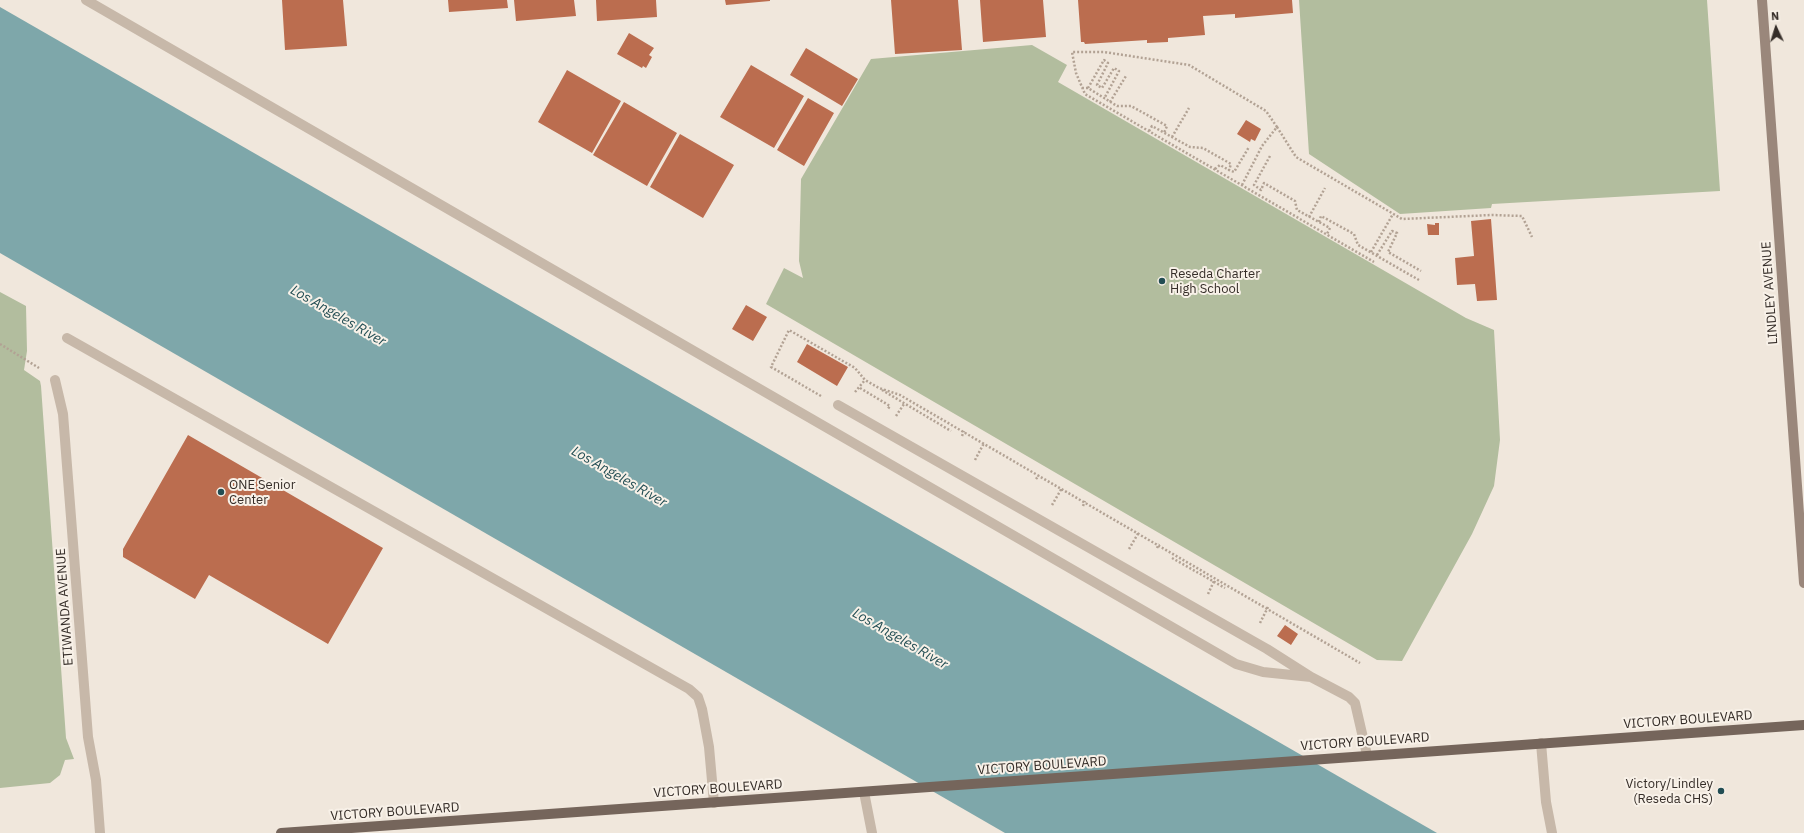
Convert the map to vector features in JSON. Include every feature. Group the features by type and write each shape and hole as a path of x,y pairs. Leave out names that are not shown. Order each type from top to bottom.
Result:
{"main road":[{"name":"LINDLEY AVENUE","path":"1762,0 1804,583"},
{"name":"VICTORY BOULEVARD","path":"281,833 1804,725"}],"lane":[{"path":"86,0 1236,664 1263,672 1311,677"},
{"path":"67,338 689,689 698,697 702,709 714,803"},
{"name":"ETIWANDA AVENUE","path":"55,380 63,414 88,737 96,780 100,833"},
{"path":"838,405 1267,649 1311,677 1349,697 1355,703 1367,755"},
{"path":"1541,743 1546,802 1552,833"},
{"path":"864,792 872,833"}],"path":[{"path":"1374,262 1085,94 1072,52 1104,52 1189,65 1266,111 1296,157 1402,219 1492,215 1522,216 1532,237"},
{"path":"1088,88 1104,60 1108,63 1097,85 1102,88 1114,68 1119,70 1104,99"},
{"path":"1110,102 1126,76"},
{"path":"1082,88 1088,88 1117,106 1131,106 1167,126 1164,133"},
{"path":"1172,138 1189,108"},
{"path":"1149,131 1152,126 1190,147 1203,148 1231,164 1229,170"},
{"path":"1242,185 1262,146 1277,127"},
{"path":"1215,169 1220,165 1234,172 1249,147"},
{"path":"1270,156 1254,185 1261,190 1264,183 1295,200 1297,210 1330,228 1327,234"},
{"path":"1309,217 1325,188"},
{"path":"1371,252 1393,214"},
{"path":"1319,222 1321,216 1354,234 1358,245 1419,280"},
{"path":"1377,256 1392,231 1397,233 1388,252 1421,271"},
{"path":"865,380 860,388 838,405 771,367 789,330 855,368 865,380 951,431"},
{"path":"0,344 55,380"},
{"path":"879,388 900,395 964,431 1360,663"},
{"path":"962,436 964,431"},
{"path":"1036,478 1039,475"},
{"path":"1083,506 1085,501"},
{"path":"1157,548 1159,544"},
{"path":"1172,558 1225,588"}],"green space":[{"path":"1299,0 1707,0 1720,191 1492,204 1491,208 1400,214 1309,154"},
{"path":"1032,45 1067,65 1058,82 1466,318 1494,330 1500,440 1494,486 1472,534 1402,661 1377,660 766,304 784,268 803,278 799,261 801,179 871,59"},
{"path":"0,292 26,306 27,351 24,370 40,381 41,386 66,738 74,759 65,760 60,775 50,783 0,788"}],"water":[{"name":"Los Angeles River","path":"0,7 1437,833 1005,833 0,253"}],"building":[{"path":"282,0 343,0 347,46 285,50"},
{"path":"448,0 507,0 508,8 449,12"},
{"path":"514,0 574,0 576,16 516,21"},
{"path":"596,0 656,0 657,17 597,21"},
{"path":"725,0 770,0 770,1 726,5"},
{"path":"891,0 958,0 962,50 895,54"},
{"path":"980,0 1043,0 1046,37 983,42"},
{"path":"1078,0 1292,0 1293,13 1235,18 1235,14 1203,16 1205,35 1168,38 1168,42 1147,43 1147,40 1085,44 1084,42 1081,42"},
{"path":"629,33 654,48 649,55 652,57 646,68 643,66 642,68 617,54"},
{"path":"806,48 858,79 842,106 790,75"},
{"path":"751,65 804,96 774,148 720,117"},
{"path":"567,70 621,101 592,153 538,122"},
{"path":"808,98 834,113 804,166 777,150"},
{"path":"624,102 677,133 647,186 593,155"},
{"path":"1246,120 1261,129 1255,141 1251,139 1250,142 1237,134"},
{"path":"680,134 734,165 703,218 650,187"},
{"path":"1491,219 1497,300 1477,301 1475,284 1457,285 1455,258 1474,256 1471,221"},
{"path":"1435,223 1439,223 1439,235 1428,235 1427,224 1435,225"},
{"path":"746,305 767,317 753,341 732,329"},
{"path":"807,344 848,367 837,386 797,362"},
{"name":"ONE Senior Center","path":"188,435 383,548 328,644 209,575 195,599 123,557 123,549"},
{"path":"1285,625 1298,634 1291,645 1277,636"}],"place":[{"name":"Reseda Charter High School","path":"1162,281"},
{"name":"ONE Senior Center","path":"221,492"},
{"name":"Victory/Lindley (Reseda CHS)","path":"1721,791"}]}
